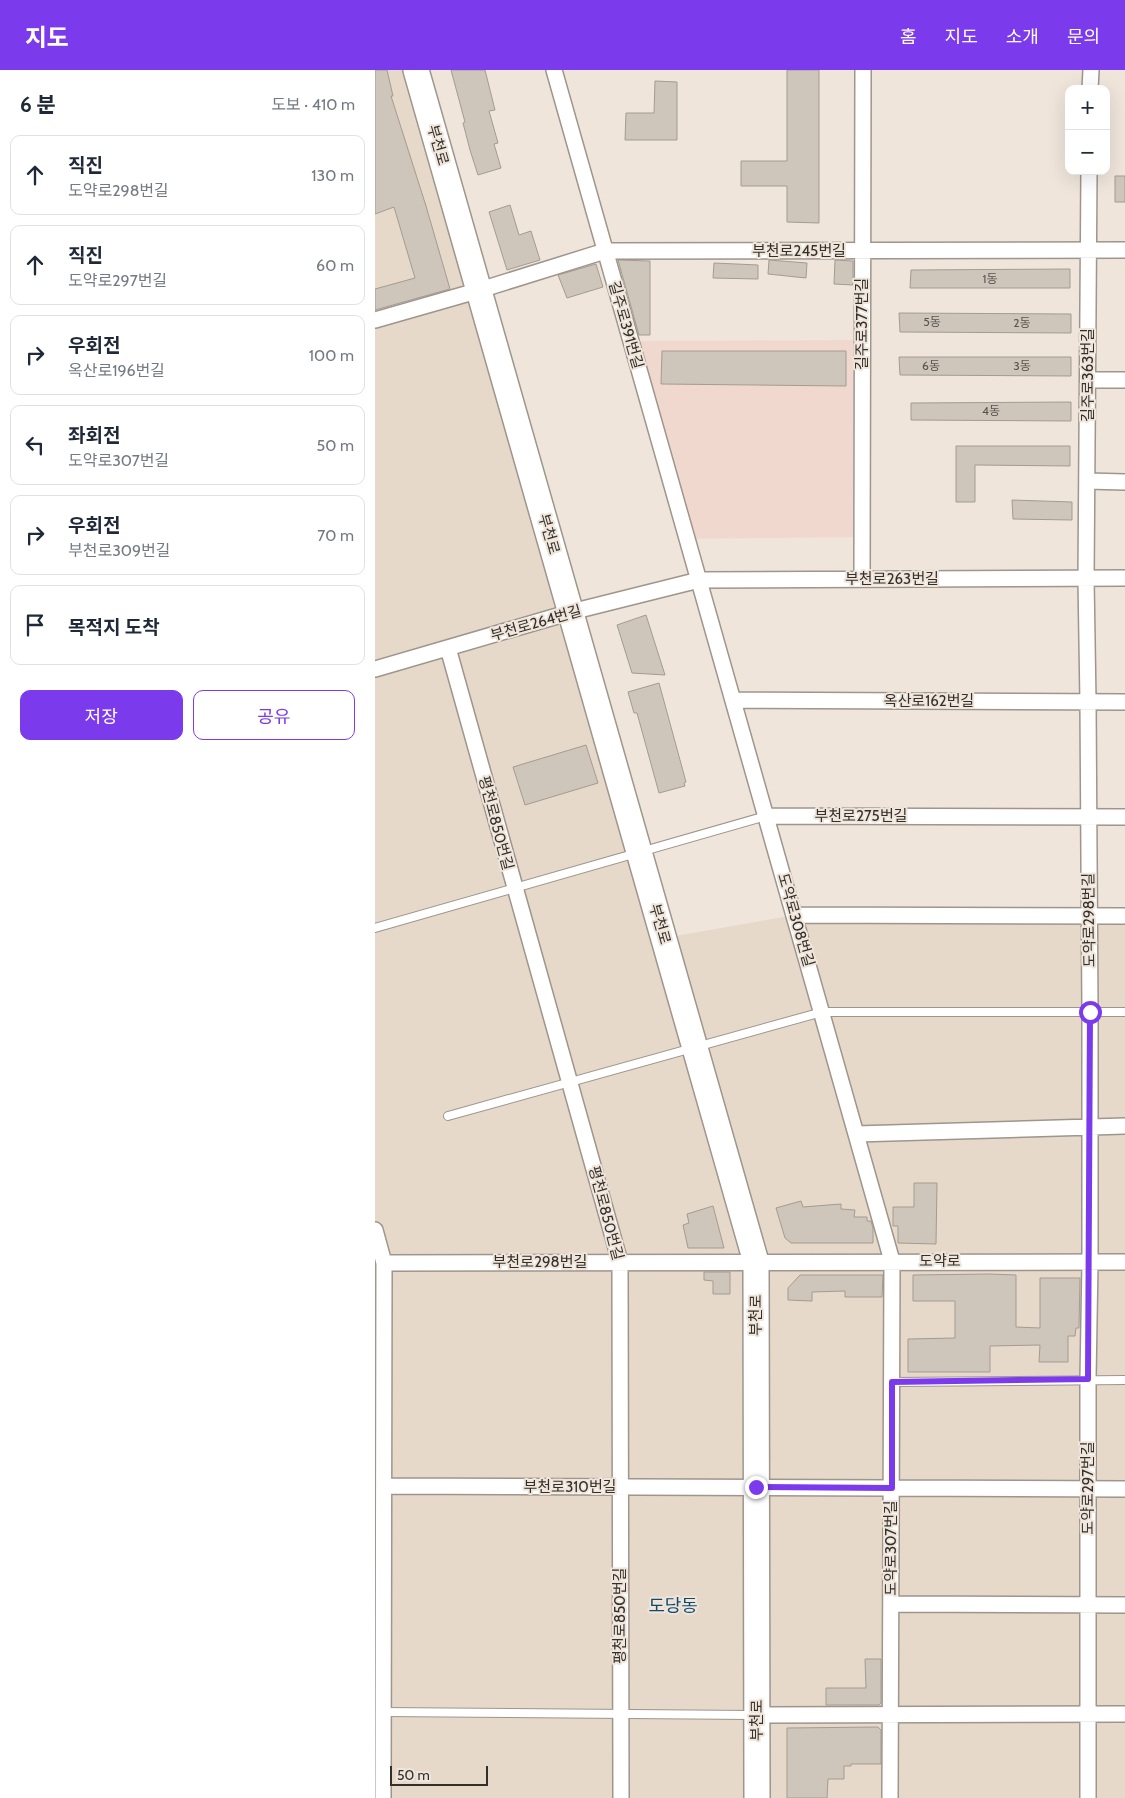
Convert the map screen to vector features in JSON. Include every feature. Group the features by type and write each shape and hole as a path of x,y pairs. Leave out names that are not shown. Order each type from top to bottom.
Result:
{"main road":[{"name":"부천로","path":"416,70 756,1262 757,1798"}],"street":[{"name":"길주로391번길","path":"554,70 699,580"},
{"name":"길주로377번길","path":"862,579 863,70"},
{"path":"1090,85 1091,70"},
{"name":"길주로363번길","path":"1086,578 1089,175"},
{"name":"부천로245번길","path":"375,320 605,251 1125,250"},
{"path":"1088,380 1125,380"},
{"path":"1087,481 1125,482"},
{"name":"도약로298번길","path":"1086,578 1089,702 1090,1262"},
{"name":"부천로263번길","path":"699,580 1125,578"},
{"name":"부천로264번길","path":"375,669 571,612 699,580"},
{"name":"도약로308번길","path":"699,580 892,1261"},
{"name":"평천로850번길","path":"448,648 620,1262 621,1798"},
{"name":"옥산로162번길","path":"733,700 1125,702"},
{"name":"부천로275번길","path":"766,816 1125,817"},
{"path":"795,915 1125,916"},
{"path":"856,1134 1125,1126"},
{"path":"375,1230 384,1263 383,1798"},
{"name":"도약로307번길","path":"890,1798 892,1261"},
{"name":"도약로","path":"756,1262 1125,1262"},
{"name":"부천로298번길","path":"384,1263 756,1262"},
{"name":"도약로297번길","path":"1088,1798 1088,1379 1090,1262"},
{"name":"부천로310번길","path":"384,1486 1125,1489"},
{"path":"891,1604 1125,1605"},
{"path":"757,1715 1125,1714"}],"lane":[{"name":"부천로275번길","path":"375,928 766,816"},
{"path":"448,1116 822,1012 1125,1012"},
{"path":"892,1382 1125,1380"},
{"path":"383,1712 757,1715"}],"shaded area":[{"path":"375,70 417,70 664,938 795,915 1125,916 1125,1798 375,1798"},
{"path":"862,340 862,537 687,539 631,341"}],"building":[{"path":"375,70 387,70 393,96 391,96 450,289 375,310 375,289 415,278 394,207 375,214"},
{"path":"451,70 485,70 495,110 489,111 498,143 494,144 501,168 478,175 463,123 465,122"},
{"path":"787,70 819,70 819,223 787,222 787,186 741,186 741,161 787,161"},
{"path":"655,81 677,82 677,140 625,140 626,113 654,113"},
{"path":"1115,176 1125,176 1125,202 1115,202"},
{"path":"510,205 519,235 531,231 540,260 507,270 489,212"},
{"path":"618,260 650,261 650,335 639,335"},
{"path":"769,260 807,263 806,278 768,274"},
{"path":"835,260 853,261 853,285 834,284"},
{"path":"714,263 758,265 758,279 713,278"},
{"path":"596,264 603,287 567,298 558,275"},
{"path":"1070,269 1070,288 910,288 911,270"},
{"path":"899,313 1071,314 1071,333 900,332"},
{"path":"662,351 846,351 846,386 661,384"},
{"path":"899,357 1071,357 1071,376 900,375"},
{"path":"1071,402 1071,421 911,420 911,403"},
{"path":"956,446 1070,446 1070,466 975,465 975,502 956,502"},
{"path":"1012,500 1072,502 1072,520 1013,519"},
{"path":"646,615 665,675 632,673 617,625"},
{"path":"659,683 686,782 684,783 685,786 659,793 637,713 634,713 628,692"},
{"path":"586,745 598,783 525,805 513,767"},
{"path":"914,1183 937,1183 936,1244 898,1243 898,1226 893,1226 893,1207 914,1207"},
{"path":"801,1201 803,1207 841,1204 841,1209 855,1210 854,1217 867,1217 867,1221 871,1221 873,1228 873,1243 791,1243 785,1238 776,1208"},
{"path":"713,1206 724,1248 688,1248 683,1225 689,1223 687,1214"},
{"path":"704,1272 730,1272 730,1294 713,1294 713,1281 704,1280"},
{"path":"800,1275 883,1275 882,1297 845,1297 845,1291 812,1292 812,1301 788,1300 788,1288"},
{"path":"913,1275 1016,1275 1016,1327 1040,1328 1040,1278 1080,1278 1079,1328 1076,1328 1075,1336 1068,1336 1068,1362 1039,1362 1040,1345 990,1346 990,1372 908,1372 908,1339 955,1338 955,1301 913,1301"},
{"path":"865,1659 881,1659 881,1703 879,1705 826,1705 826,1688 866,1688"},
{"path":"878,1727 881,1730 881,1764 851,1764 851,1766 844,1766 844,1779 828,1779 827,1798 787,1798 787,1728"}],"district":[{"name":"도당동","path":"673,1606"}],"route":[{"path":"756,1487 892,1488 892,1382 1088,1379 1090,1012"}]}
